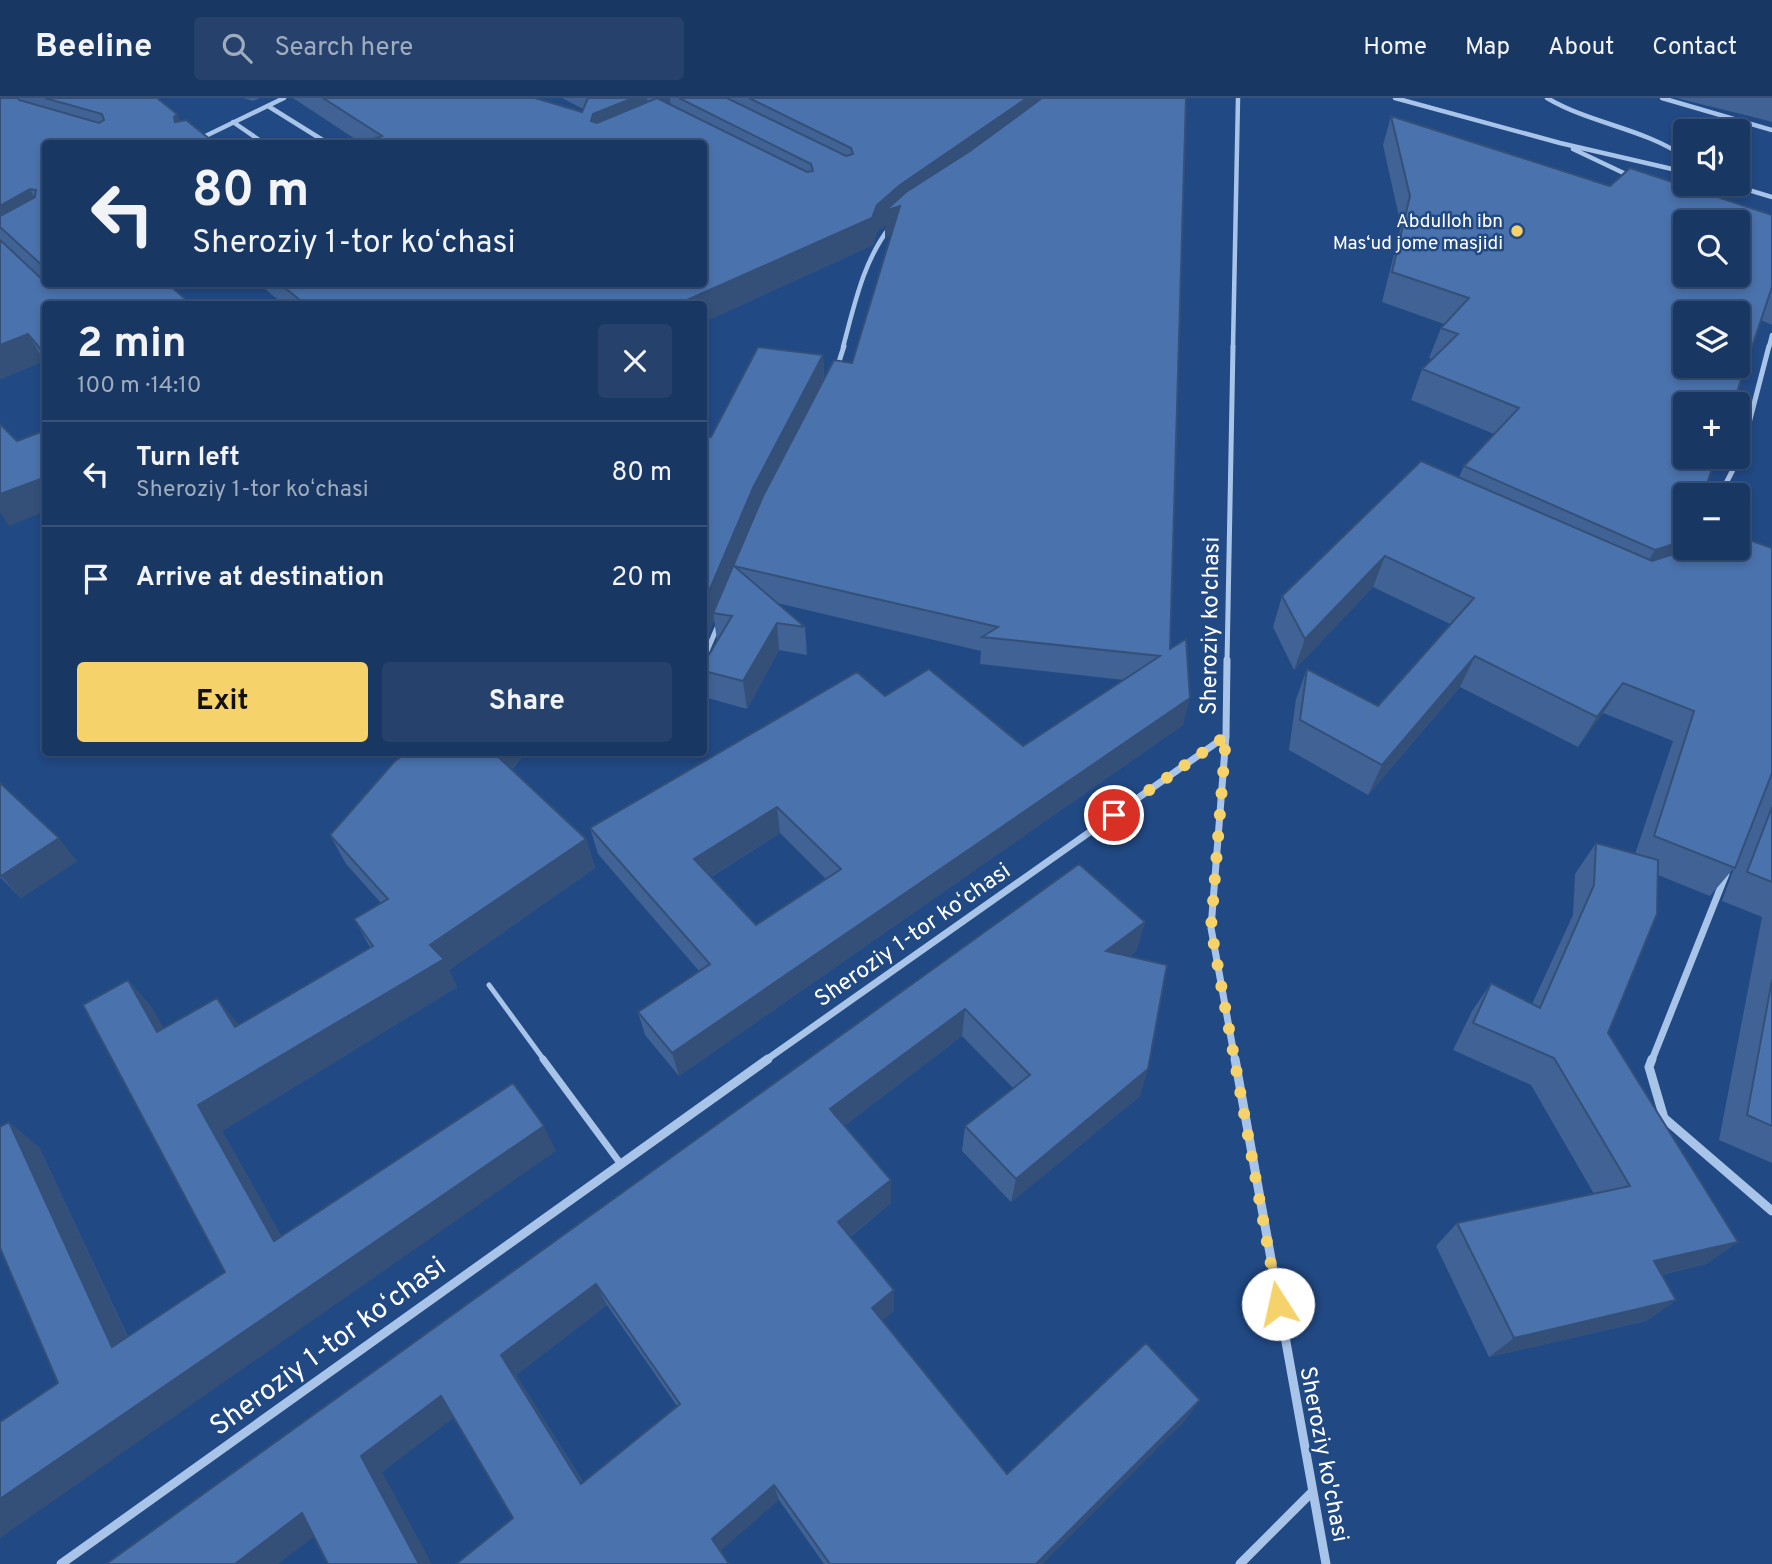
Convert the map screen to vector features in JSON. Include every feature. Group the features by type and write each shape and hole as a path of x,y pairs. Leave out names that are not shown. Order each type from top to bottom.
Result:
{"street":[{"path":"197,140 284,98"},
{"name":"Sheroziy ko'chasi","path":"1238,98 1226,736 1211,928 1326,1564"},
{"path":"1395,98 1560,143 1673,169"},
{"path":"1547,98 1590,120 1662,143 1673,150"},
{"path":"1662,98 1772,130"},
{"path":"268,106 322,140"},
{"path":"233,122 259,140"},
{"path":"1560,143 1643,182"},
{"path":"1750,190 1772,197"},
{"path":"833,381 881,235 896,222"},
{"path":"1726,483 1741,454 1772,335"},
{"path":"707,652 720,621"},
{"name":"Sheroziy 1-tor koʻchasi","path":"61,1564 621,1163 1226,736"},
{"path":"1730,862 1649,1068 1664,1118 1772,1211"},
{"path":"1240,1564 1312,1492"}],"lane":[{"path":"489,985 621,1163"}],"building":[{"path":"0,98 18,98 99,123 104,120 102,114 45,98 157,98 177,114 174,117 175,122 186,120 211,140 42,140 42,265 0,227 0,216 35,197 36,190 30,189 0,206"},
{"path":"323,98 535,98 582,112 588,98 633,98 593,114 591,121 597,123 657,98 807,172 813,171 811,164 679,98 727,98 846,156 853,154 851,148 749,98 1027,98 900,185 877,205 872,218 685,301 301,301 284,287 707,287 707,140 371,140 382,136"},
{"path":"1042,98 1186,98 1170,649 1186,639 1190,698 672,1053 638,1012 710,964 590,828 857,672 885,696 929,669 1023,746 1160,656 982,637 998,627 734,566 805,627 777,623 743,681 707,672 707,658 732,616 713,613 763,496 834,360 852,363 900,206 885,211 906,192 970,151","holes":["777,807 841,869 756,925 694,859"]},
{"path":"1391,116 1610,186 1630,168 1673,182 1673,196 1715,196 1772,215 1772,287 1750,353 1750,301 1673,301 1673,378 1742,378 1737,392 1673,392 1673,469 1712,469 1707,483 1673,483 1673,544 1655,550 1464,466 1519,408 1422,369 1458,334 1441,328 1469,298 1392,272 1410,196"},
{"path":"0,240 42,279 42,287 171,287 188,301 42,301 42,351 28,334 0,345"},
{"path":"758,347 823,355 753,488 707,596 707,436 711,437"},
{"path":"0,424 17,441 42,432 42,478 0,494"},
{"path":"1421,461 1652,561 1673,554 1673,560 1750,560 1750,540 1772,548 1772,773 1735,868 1654,836 1694,711 1623,683 1597,717 1475,656 1382,765 1300,720 1307,669 1378,706 1474,598 1385,556 1305,639 1282,596"},
{"path":"402,756 497,756 586,839 430,945 444,959 198,1105 274,1241 513,1083 544,1126 0,1499 0,1422 58,1383 0,1248 0,1127 9,1122 112,1347 225,1272 83,1005 128,980 157,1032 217,998 235,1027 373,946 354,919 388,899 330,835"},
{"path":"0,783 59,838 1,876 0,875"},
{"path":"1772,807 1772,882 1747,872"},
{"path":"1596,843 1658,860 1657,914 1608,1033 1738,1242 1654,1261 1676,1300 1514,1338 1457,1223 1630,1186 1554,1058 1473,1023 1491,983 1540,1008 1594,885"},
{"path":"1079,864 1145,922 1106,951 1167,965 1148,1069 1016,1179 965,1126 1030,1075 965,1009 830,1109 891,1180 838,1222 894,1290 872,1308 1007,1474 1146,1343 1200,1400 1036,1564 830,1564 774,1485 712,1539 729,1564 456,1564 513,1518 441,1396 361,1456 419,1564 328,1564 302,1513 235,1564 106,1564","holes":["596,1284 680,1404 581,1484 501,1355"]},
{"path":"1772,980 1772,1126 1747,1115"}],"place":[{"name":"Abdulloh ibn Mas‘ud jome masjidi","path":"1517,231"}],"route":[{"path":"1114,815 1226,736 1211,928 1278,1304"}]}
